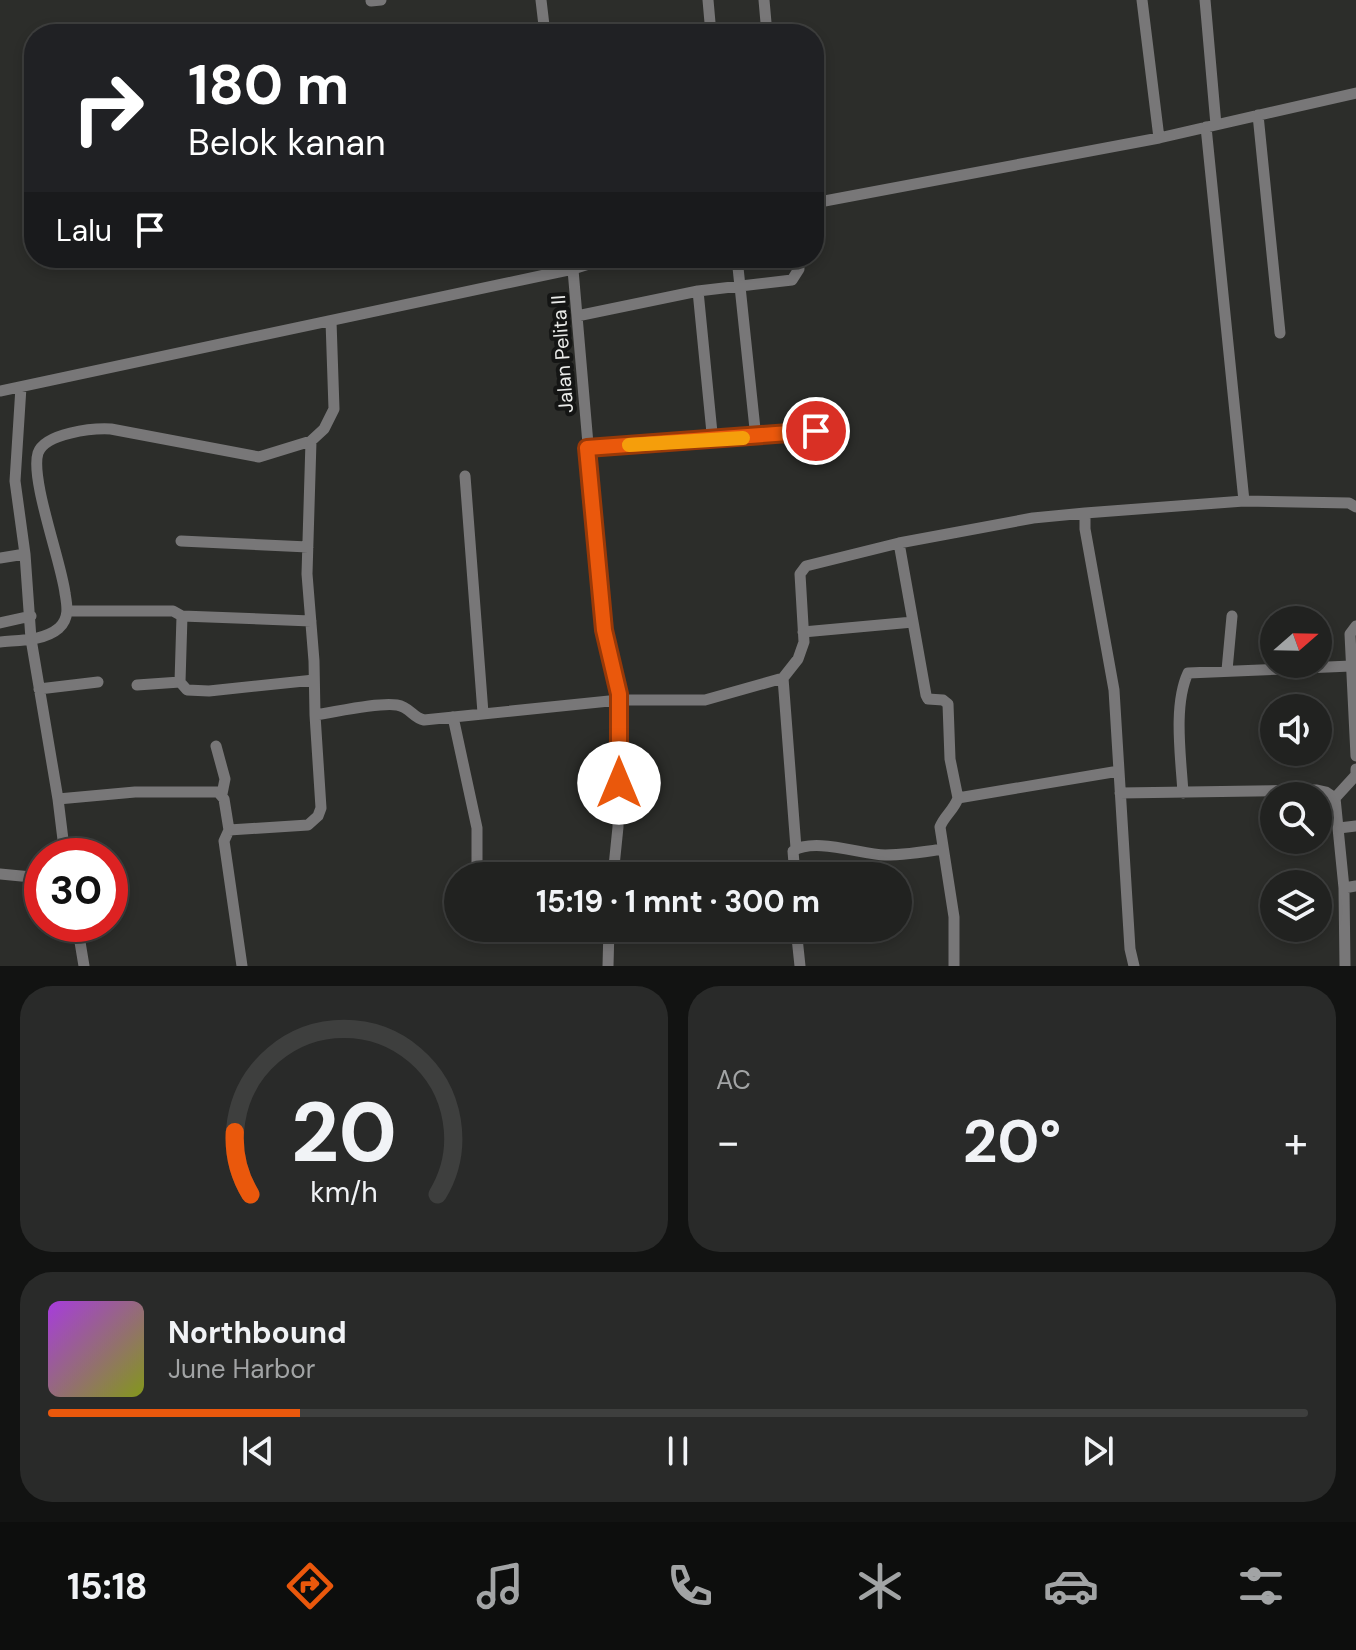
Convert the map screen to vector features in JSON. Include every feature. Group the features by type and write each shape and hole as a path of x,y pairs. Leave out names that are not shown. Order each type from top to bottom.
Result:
{"street":[{"path":"371,1 381,0"},
{"path":"541,0 544,24"},
{"path":"708,0 710,24"},
{"path":"764,0 766,24"},
{"path":"1142,0 1159,138"},
{"path":"1205,0 1211,126 1244,498"},
{"path":"824,201 1159,138 1356,93"},
{"path":"1258,115 1280,333"},
{"path":"0,391 327,322 552,268"},
{"name":"Jalan Pelita II","path":"573,268 604,630 619,700 618,827 614,862"},
{"path":"739,268 754,422 761,436"},
{"path":"577,316 698,291 792,280 799,268"},
{"path":"698,291 712,441"},
{"path":"0,642 59,629 66,619 64,581 39,485 38,454 43,446 53,439 88,428 111,429 259,457 311,441 324,429 334,409 327,322"},
{"path":"21,387 15,481 25,554 31,637 63,838"},
{"path":"587,448 816,431"},
{"path":"229,830 308,825 318,816 321,808 308,547 311,441"},
{"path":"465,476 483,713"},
{"path":"315,715 394,704 409,709 420,720 619,700 705,700 783,678 798,659 804,642 800,574 811,564 899,543 1033,518 1244,498 1349,503 1356,507"},
{"path":"1085,513 1114,690 1130,949 1134,966"},
{"path":"181,541 308,547"},
{"path":"899,543 926,695 928,699 943,700 948,704 950,759 958,798 951,814 942,821 942,849 954,917 954,966"},
{"path":"0,558 25,554"},
{"path":"67,611 173,611 182,616 311,621"},
{"path":"182,616 180,682 187,690 209,691 314,680"},
{"path":"1227,670 1232,616"},
{"path":"0,623 31,618"},
{"path":"803,632 913,622"},
{"path":"1356,626 1350,634 1356,756"},
{"path":"1183,793 1180,733 1186,676 1191,671 1351,666"},
{"path":"783,678 796,848 794,862"},
{"path":"39,689 98,682"},
{"path":"137,685 180,682"},
{"path":"453,717 477,828 477,862"},
{"path":"216,746 225,779 222,794 229,830 224,841 242,966"},
{"path":"1335,798 1356,775 1356,769"},
{"path":"958,798 1119,771"},
{"path":"1120,793 1317,790 1335,798 1350,887 1345,966"},
{"path":"58,799 135,792 222,794"},
{"path":"1339,828 1356,826"},
{"path":"796,848 829,847 887,855 942,849"},
{"path":"0,874 24,876"},
{"path":"80,942 84,966"},
{"path":"608,966 609,942"},
{"path":"797,942 800,966"}],"slow traffic":[{"path":"629,445 743,438"}],"route":[{"path":"619,783 619,694 604,630 587,448 816,431"}]}
